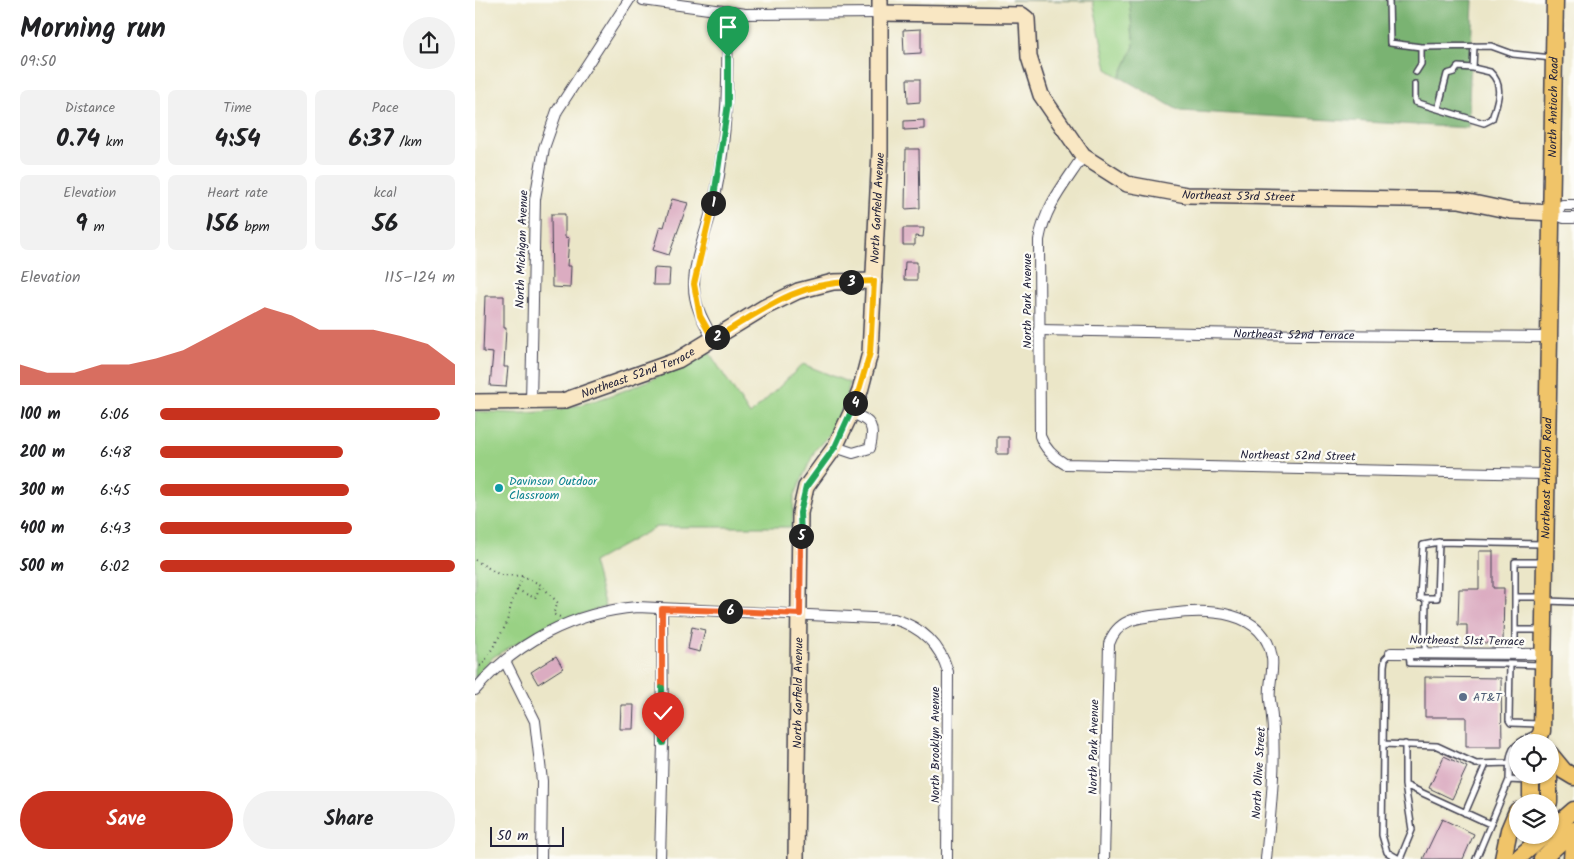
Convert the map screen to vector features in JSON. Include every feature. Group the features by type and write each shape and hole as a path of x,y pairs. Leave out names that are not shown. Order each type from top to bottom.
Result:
{"main road":[{"name":"North Antioch Road","path":"1553,213 1555,0"},
{"name":"Northeast Antioch Road","path":"1542,734 1553,213"},
{"path":"1559,764 1574,777"},
{"path":"1559,823 1574,810"},
{"path":"1503,859 1509,830"},
{"path":"1546,857 1574,832"},
{"path":"1572,859 1574,832"},
{"path":"1546,857 1547,844"},
{"path":"1517,859 1531,847"}],"street":[{"name":"North Michigan Avenue","path":"531,402 535,199 544,148 557,111 629,0"},
{"path":"643,0 727,11 774,14 880,6"},
{"name":"Northeast 53rd Street","path":"880,6 1022,15 1027,19 1029,57 1038,88 1083,156 1127,184 1187,195 1459,200 1511,211 1553,213 1564,218 1574,218"},
{"name":"North Garfield Avenue","path":"796,859 802,500 813,475 835,447 851,413 860,391 870,353 880,152 880,6"},
{"path":"713,339 698,310 694,284 695,271 715,198 728,104 727,11"},
{"name":"North Park Avenue","path":"1052,455 1039,436 1039,240 1041,227 1051,201 1083,156"},
{"name":"Northeast 53rd Street","path":"1553,213 1563,206 1574,205"},
{"name":"Northeast 52nd Terrace","path":"475,402 563,401 678,360 765,307 798,291 833,282 874,281"},
{"name":"Northeast 52nd Terrace","path":"1039,330 1549,337"},
{"path":"835,447 853,453 869,448 872,436 871,425 864,417 851,413"},
{"name":"Northeast 52nd Street","path":"1052,455 1065,464 1546,474"},
{"path":"475,690 505,661 525,646 571,621 612,609 800,614"},
{"path":"660,859 663,743 662,609"},
{"name":"North Park Avenue","path":"1104,859 1109,644 1111,636 1120,625 1133,619 1198,610 1243,619 1261,632"},
{"name":"North Brooklyn Avenue","path":"800,614 894,619 908,623 928,636 940,652 948,672 947,859"},
{"name":"North Olive Street","path":"1261,632 1268,643 1272,656 1270,698 1275,735 1267,859"},
{"name":"Northeast 51st Terrace","path":"1391,653 1515,654 1543,660"},
{"path":"505,661 535,721 542,782 541,859"}],"lane":[{"path":"1389,0 1390,43 1421,47 1491,46 1513,54 1555,58"},
{"path":"1473,68 1474,46"},
{"path":"1415,72 1421,64 1421,47"},
{"path":"1415,84 1415,102 1438,109 1484,123 1492,119 1500,90 1499,84 1490,72 1458,67 1447,74 1438,109"},
{"path":"1439,542 1437,598 1421,598 1422,547 1439,542 1545,544"},
{"path":"1515,654 1515,562 1545,562"},
{"path":"1515,597 1574,602"},
{"path":"1425,653 1426,598"},
{"path":"1515,630 1544,630"},
{"path":"1391,653 1387,655 1384,666 1382,835 1387,852 1399,859 1412,830 1405,785 1405,744"},
{"path":"1409,653 1410,663 1509,664 1543,660"},
{"path":"1509,664 1509,720 1511,723 1539,734"},
{"path":"1383,744 1437,746 1476,764 1509,763"},
{"path":"1465,813 1486,764"},
{"path":"1476,859 1509,780"},
{"path":"1405,785 1490,824"}],"path":[{"path":"475,560 500,576 523,576 541,585 558,603 553,614 571,621"},
{"path":"475,665 481,666 506,625 523,576"},
{"path":"517,590 535,598 541,585"}],"green space":[{"path":"1011,0 1129,0 1134,46 1120,77 1107,69 1093,1"},
{"path":"1129,0 1473,0 1468,128 1180,111 1120,77 1134,46"},
{"path":"709,352 750,415 803,364 850,383 837,426 815,450 794,497 792,527 656,527 593,562 605,607 550,624 493,657 475,678 475,411 529,413 576,406 622,392"}],"building":[{"path":"921,29 921,53 904,54 903,30"},
{"path":"907,79 920,79 920,102 908,103"},
{"path":"924,120 924,129 904,130 904,121"},
{"path":"906,149 919,149 920,208 905,209"},
{"path":"672,199 688,203 669,255 653,250 660,226 664,227"},
{"path":"551,214 565,214 565,237 569,238 567,266 571,266 570,288 552,287"},
{"path":"903,228 924,228 923,237 915,236 915,245 903,245"},
{"path":"905,262 917,262 917,280 904,280"},
{"path":"654,268 670,269 669,285 653,285"},
{"path":"485,296 504,296 504,328 506,328 504,367 508,367 506,387 490,386 493,353 483,352"},
{"path":"997,437 1009,437 1009,454 997,454"},
{"path":"1479,551 1493,551 1493,588 1504,588 1503,643 1467,643 1467,625 1458,625 1459,589 1479,589"},
{"path":"692,627 705,630 700,652 688,649"},
{"path":"556,656 563,668 538,684 531,672"},
{"name":"AT&T","path":"1425,677 1501,678 1502,747 1466,747 1466,717 1425,717"},
{"path":"621,705 634,705 633,729 620,729"},
{"path":"1444,756 1467,767 1452,799 1429,788"},
{"path":"1442,819 1474,834 1463,859 1423,859"}],"place":[{"name":"Davinson Outdoor Classroom","path":"499,488"},
{"name":"AT&T","path":"1463,697"}],"route":[{"path":"663,743 662,609 800,614 800,513 802,500 806,487 835,447 851,413 860,391 870,353 874,281 833,282 798,291 765,307 713,339 700,316 694,290 695,271 715,198 728,104 728,57"}]}
